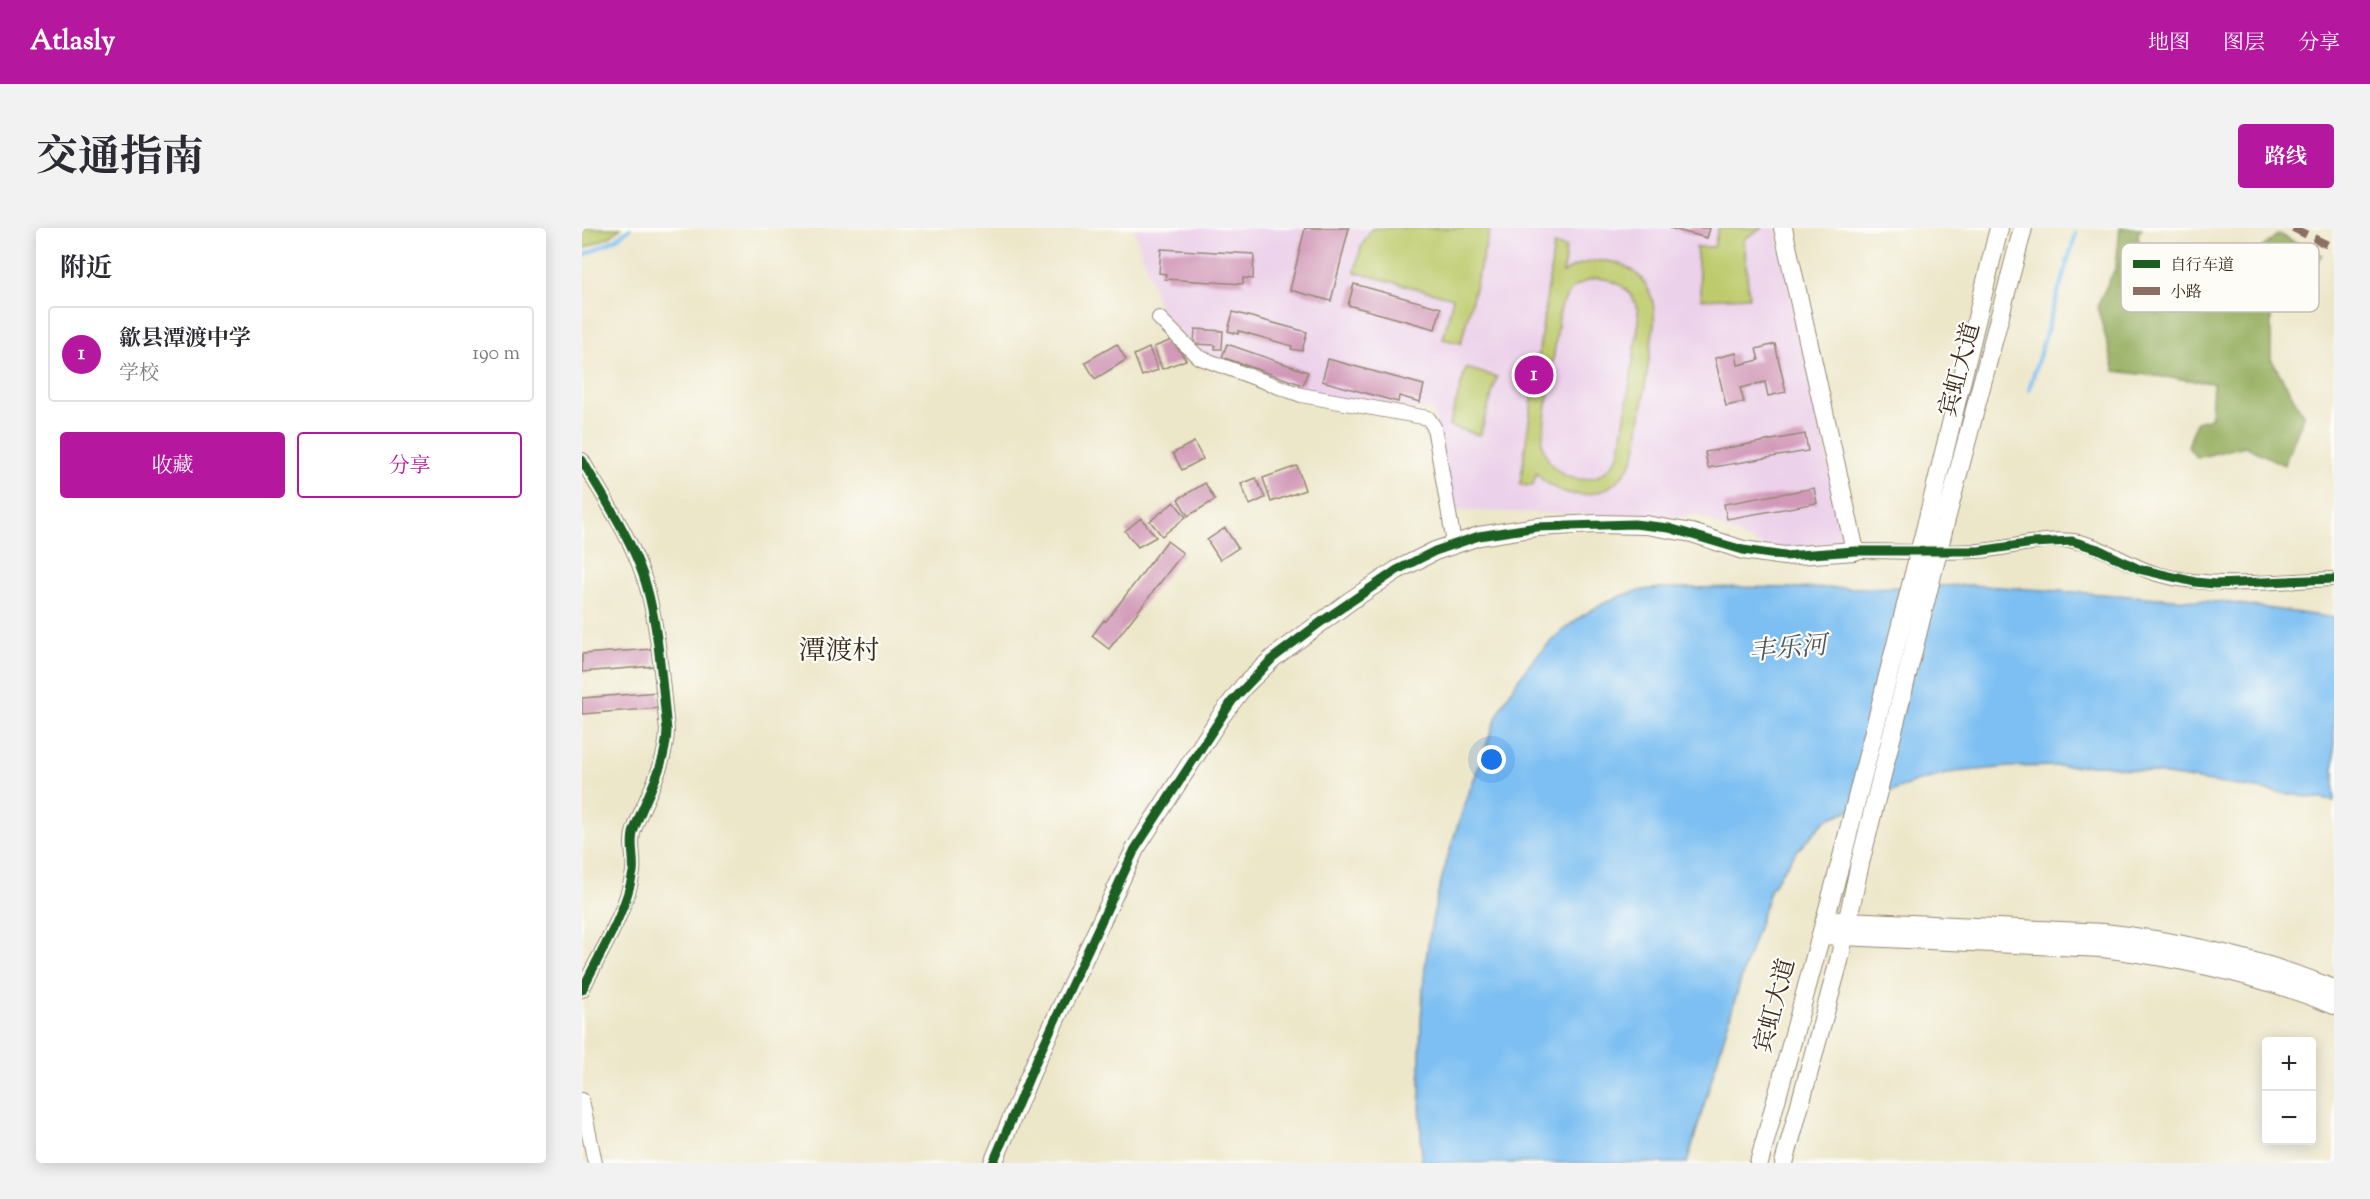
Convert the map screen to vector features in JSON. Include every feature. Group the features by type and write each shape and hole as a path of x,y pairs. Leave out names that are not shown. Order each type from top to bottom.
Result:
{"street":[{"path":"1783,228 1855,550"},
{"name":"宾虹大道","path":"1936,523 2000,228"},
{"name":"宾虹大道","path":"1936,523 2023,228"},
{"path":"1159,318 1198,357 1300,395 1428,418 1434,428 1454,543"},
{"path":"582,460 631,546 644,576 653,617 667,730 667,743 661,767 632,833 633,871 623,905 582,990"},
{"path":"1850,862 1936,523"},
{"path":"993,1163 1037,1059 1135,849 1232,700 1273,658 1340,608 1397,570 1454,543 1489,534 1537,527 1634,524 1681,531 1726,546 1784,556 1855,550 1979,551 2033,543 2072,542 2098,549 2139,569 2195,582 2215,584 2334,579"},
{"name":"宾虹大道","path":"1759,1163 1823,927 1850,862"},
{"name":"宾虹大道","path":"1784,1163 1846,928 1850,862"},
{"path":"1823,927 2104,933 2147,938 2230,955 2295,974 2334,989"},
{"path":"1846,928 2144,953 2226,969 2290,988 2334,1005"},
{"path":"582,1100 595,1163"}],"shaded area":[{"path":"1134,228 1775,228 1846,539 1793,549 1760,545 1695,514 1673,517 1451,510 1433,410 1363,405 1318,395 1202,354 1162,315"}],"green space":[{"path":"582,228 621,228 611,236 582,249"},
{"path":"1372,228 1490,228 1461,343 1443,339 1453,298 1355,272 1361,247"},
{"path":"1718,228 1762,228 1744,239 1749,297 1702,299 1696,247 1714,247"},
{"path":"2120,228 2142,228 2138,233 2139,243 2121,243 2121,312 2155,312 2159,315 2162,312 2271,312 2271,359 2304,416 2284,465 2245,446 2197,458 2188,447 2196,422 2211,418 2213,383 2115,371 2097,306 2116,267"},
{"path":"2278,234 2297,243 2268,243"},
{"path":"1554,245 1566,247 1563,273 1596,261 1612,262 1627,267 1639,276 1648,289 1653,305 1654,324 1636,451 1629,467 1619,479 1593,493 1578,495 1563,492 1549,485 1536,473 1533,486 1520,485","holes":["1596,278 1620,285 1632,296 1639,321 1620,451 1612,465 1601,474 1589,479 1577,479 1554,468 1546,456 1542,441 1560,310 1565,298 1578,285"]},
{"path":"1466,368 1497,377 1480,435 1449,426"}],"water":[{"name":"丰乐河","path":"1970,585 2232,603 2334,618 2334,801 2103,765 2010,767 1955,772 1915,782 1826,820 1796,852 1771,888 1744,969 1687,1163 1422,1163 1420,1070 1422,1009 1428,947 1437,896 1460,818 1496,720 1509,694 1537,656 1572,623 1592,610 1612,600 1642,590"}],"building":[{"path":"1305,228 1349,228 1331,301 1290,290"},
{"path":"1669,228 1710,228 1707,238"},
{"path":"1161,249 1254,254 1253,279 1243,278 1243,284 1165,279 1166,274 1159,273"},
{"path":"1354,284 1441,308 1435,329 1348,305"},
{"path":"1233,312 1307,332 1302,351 1239,331 1238,334 1228,331"},
{"path":"1195,329 1223,331 1222,349 1215,349 1215,345 1194,344"},
{"path":"1172,340 1186,360 1162,369 1154,347"},
{"path":"1117,344 1126,360 1095,379 1085,362"},
{"path":"1227,344 1308,372 1303,385 1222,357"},
{"path":"1775,344 1786,392 1768,396 1765,382 1740,388 1744,402 1726,406 1715,358 1736,353 1738,365 1759,360 1756,349"},
{"path":"1149,348 1158,370 1142,376 1134,355"},
{"path":"1328,359 1424,385 1420,402 1399,396 1398,402 1322,381"},
{"path":"1805,434 1808,451 1708,468 1705,452"},
{"path":"1194,442 1203,459 1182,470 1173,453"},
{"path":"1297,466 1305,490 1271,502 1263,478"},
{"path":"1256,478 1265,498 1250,505 1241,484"},
{"path":"1205,483 1215,500 1188,516 1178,499"},
{"path":"1814,488 1817,503 1727,519 1724,504"},
{"path":"1174,502 1186,517 1162,536 1150,521"},
{"path":"1141,518 1156,537 1138,547 1125,531"},
{"path":"1225,528 1238,548 1220,560 1207,540"},
{"path":"1167,541 1183,553 1109,649 1092,636"},
{"path":"653,649 655,666 582,672 582,654"},
{"path":"659,692 660,708 582,714 582,698"}],"waterway":[{"path":"582,256 616,239 630,228"},
{"path":"2029,390 2076,233"}],"marked path":[{"path":"2293,228 2334,248"}],"cycle path":[{"path":"582,460 623,530 643,575 656,631 667,730 666,744 659,769 633,835 633,872 625,903 582,990"},
{"path":"993,1163 1037,1059 1135,849 1232,701 1273,658 1321,622 1397,570 1435,551 1479,536 1537,527 1634,524 1669,528 1743,550 1784,556 1855,551 1979,551 2033,543 2072,541 2098,549 2139,569 2195,582 2215,584 2334,579"}],"place":[{"name":"歙县潭渡中学","path":"1534,375"}],"district":[{"name":"潭渡村","path":"839,652"}]}
